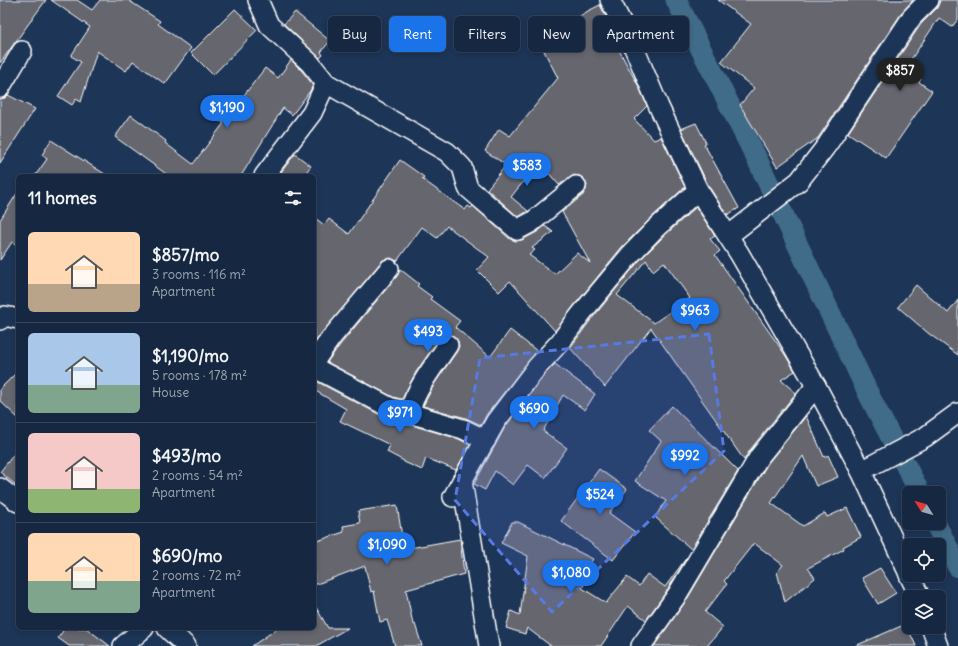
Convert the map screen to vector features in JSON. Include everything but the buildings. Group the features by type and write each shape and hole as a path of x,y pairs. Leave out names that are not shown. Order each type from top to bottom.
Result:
{"street":[{"path":"258,0 269,24 310,63 326,83 447,152 462,167 468,188 516,230 532,222 576,186"},
{"path":"610,0 632,43 659,107 698,190 739,253 816,386 861,471 902,560"},
{"path":"728,236 798,181 827,145 912,17 929,0"},
{"path":"0,88 22,51"},
{"path":"266,174 312,113 326,83"},
{"path":"488,646 458,489 496,421 537,367 560,342 630,255 655,229 698,190"},
{"path":"316,357 354,313 389,269"},
{"path":"0,320 5,316 16,319"},
{"path":"409,412 417,391 448,345"},
{"path":"316,369 389,407 463,429 486,440"},
{"path":"641,646 677,595 759,457 816,386"},
{"path":"861,471 925,437 958,413"},
{"path":"0,488 16,500"},
{"path":"123,646 142,630"},
{"path":"169,630 186,646"},
{"path":"934,634 938,646"}],"highlighted area":[{"path":"709,334 724,451 552,612 455,500 480,358"}],"waterway":[{"path":"676,0 755,155 871,399 916,486"},
{"path":"939,530 958,567"}]}
